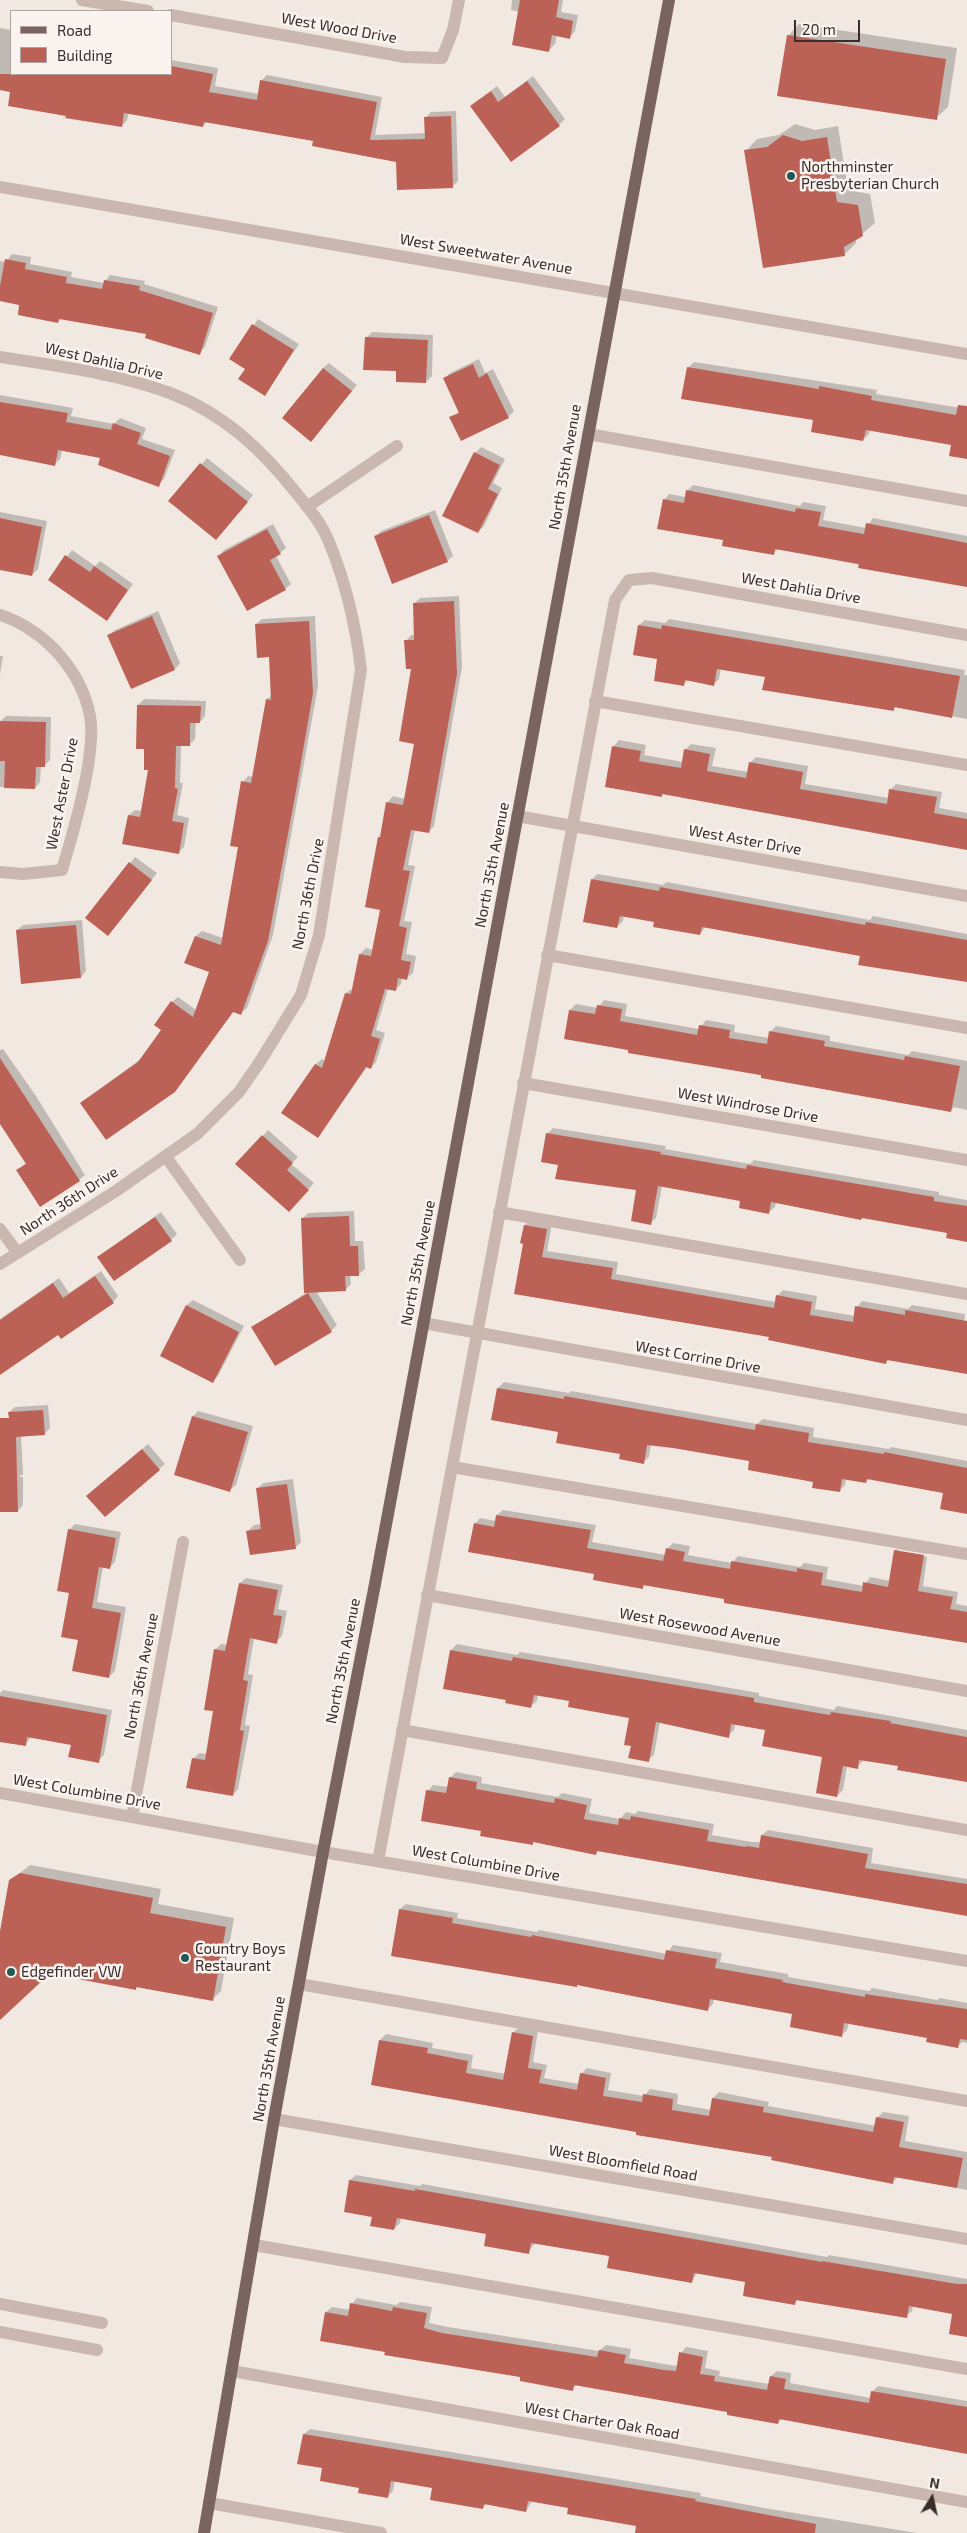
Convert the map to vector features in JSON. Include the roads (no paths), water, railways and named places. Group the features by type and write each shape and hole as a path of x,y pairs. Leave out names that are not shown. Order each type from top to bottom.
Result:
{"main road":[{"name":"North 35th Avenue","path":"204,2533 274,2119 323,1852 669,0"}],"street":[{"path":"82,0 142,10"},
{"name":"West Wood Drive","path":"172,15 405,56 442,58 453,30 459,0"},
{"name":"West Sweetwater Avenue","path":"0,187 967,354"},
{"name":"West Dahlia Drive","path":"0,356 142,384 179,397 209,412 255,445 308,507"},
{"path":"588,434 967,501"},
{"path":"308,507 397,446"},
{"name":"North 36th Drive","path":"0,1264 166,1157 198,1134 239,1092 256,1068 301,994 320,935 361,670 357,634 329,542 316,517 308,507"},
{"name":"West Dahlia Drive","path":"594,701 614,600 629,580 652,578 967,634"},
{"name":"West Aster Drive","path":"0,615 50,643 70,667 84,694 90,718 91,740 86,773 62,870 23,874 0,872"},
{"path":"378,1862 594,701 967,764"},
{"name":"West Aster Drive","path":"517,816 967,896"},
{"path":"547,955 967,1028"},
{"name":"West Windrose Drive","path":"523,1083 967,1160"},
{"path":"166,1157 240,1260"},
{"path":"499,1212 967,1294"},
{"path":"0,1229 18,1253"},
{"name":"West Corrine Drive","path":"423,1323 477,1335 967,1420"},
{"path":"452,1467 967,1554"},
{"name":"North 36th Avenue","path":"132,1816 183,1542"},
{"name":"West Rosewood Avenue","path":"428,1595 967,1691"},
{"path":"402,1730 967,1830"},
{"name":"West Columbine Drive","path":"0,1793 378,1862 967,1961"},
{"path":"299,1984 967,2101"},
{"name":"West Bloomfield Road","path":"274,2119 967,2239"},
{"path":"254,2245 967,2368"},
{"path":"0,2304 102,2323"},
{"path":"0,2332 97,2350"},
{"name":"West Charter Oak Road","path":"232,2371 967,2502"},
{"path":"209,2503 381,2533"}],"place":[{"name":"Northminster Presbyterian Church","path":"791,176"},
{"name":"Country Boys Restaurant","path":"185,1958"},
{"name":"Edgefinder VW","path":"11,1972"}]}
